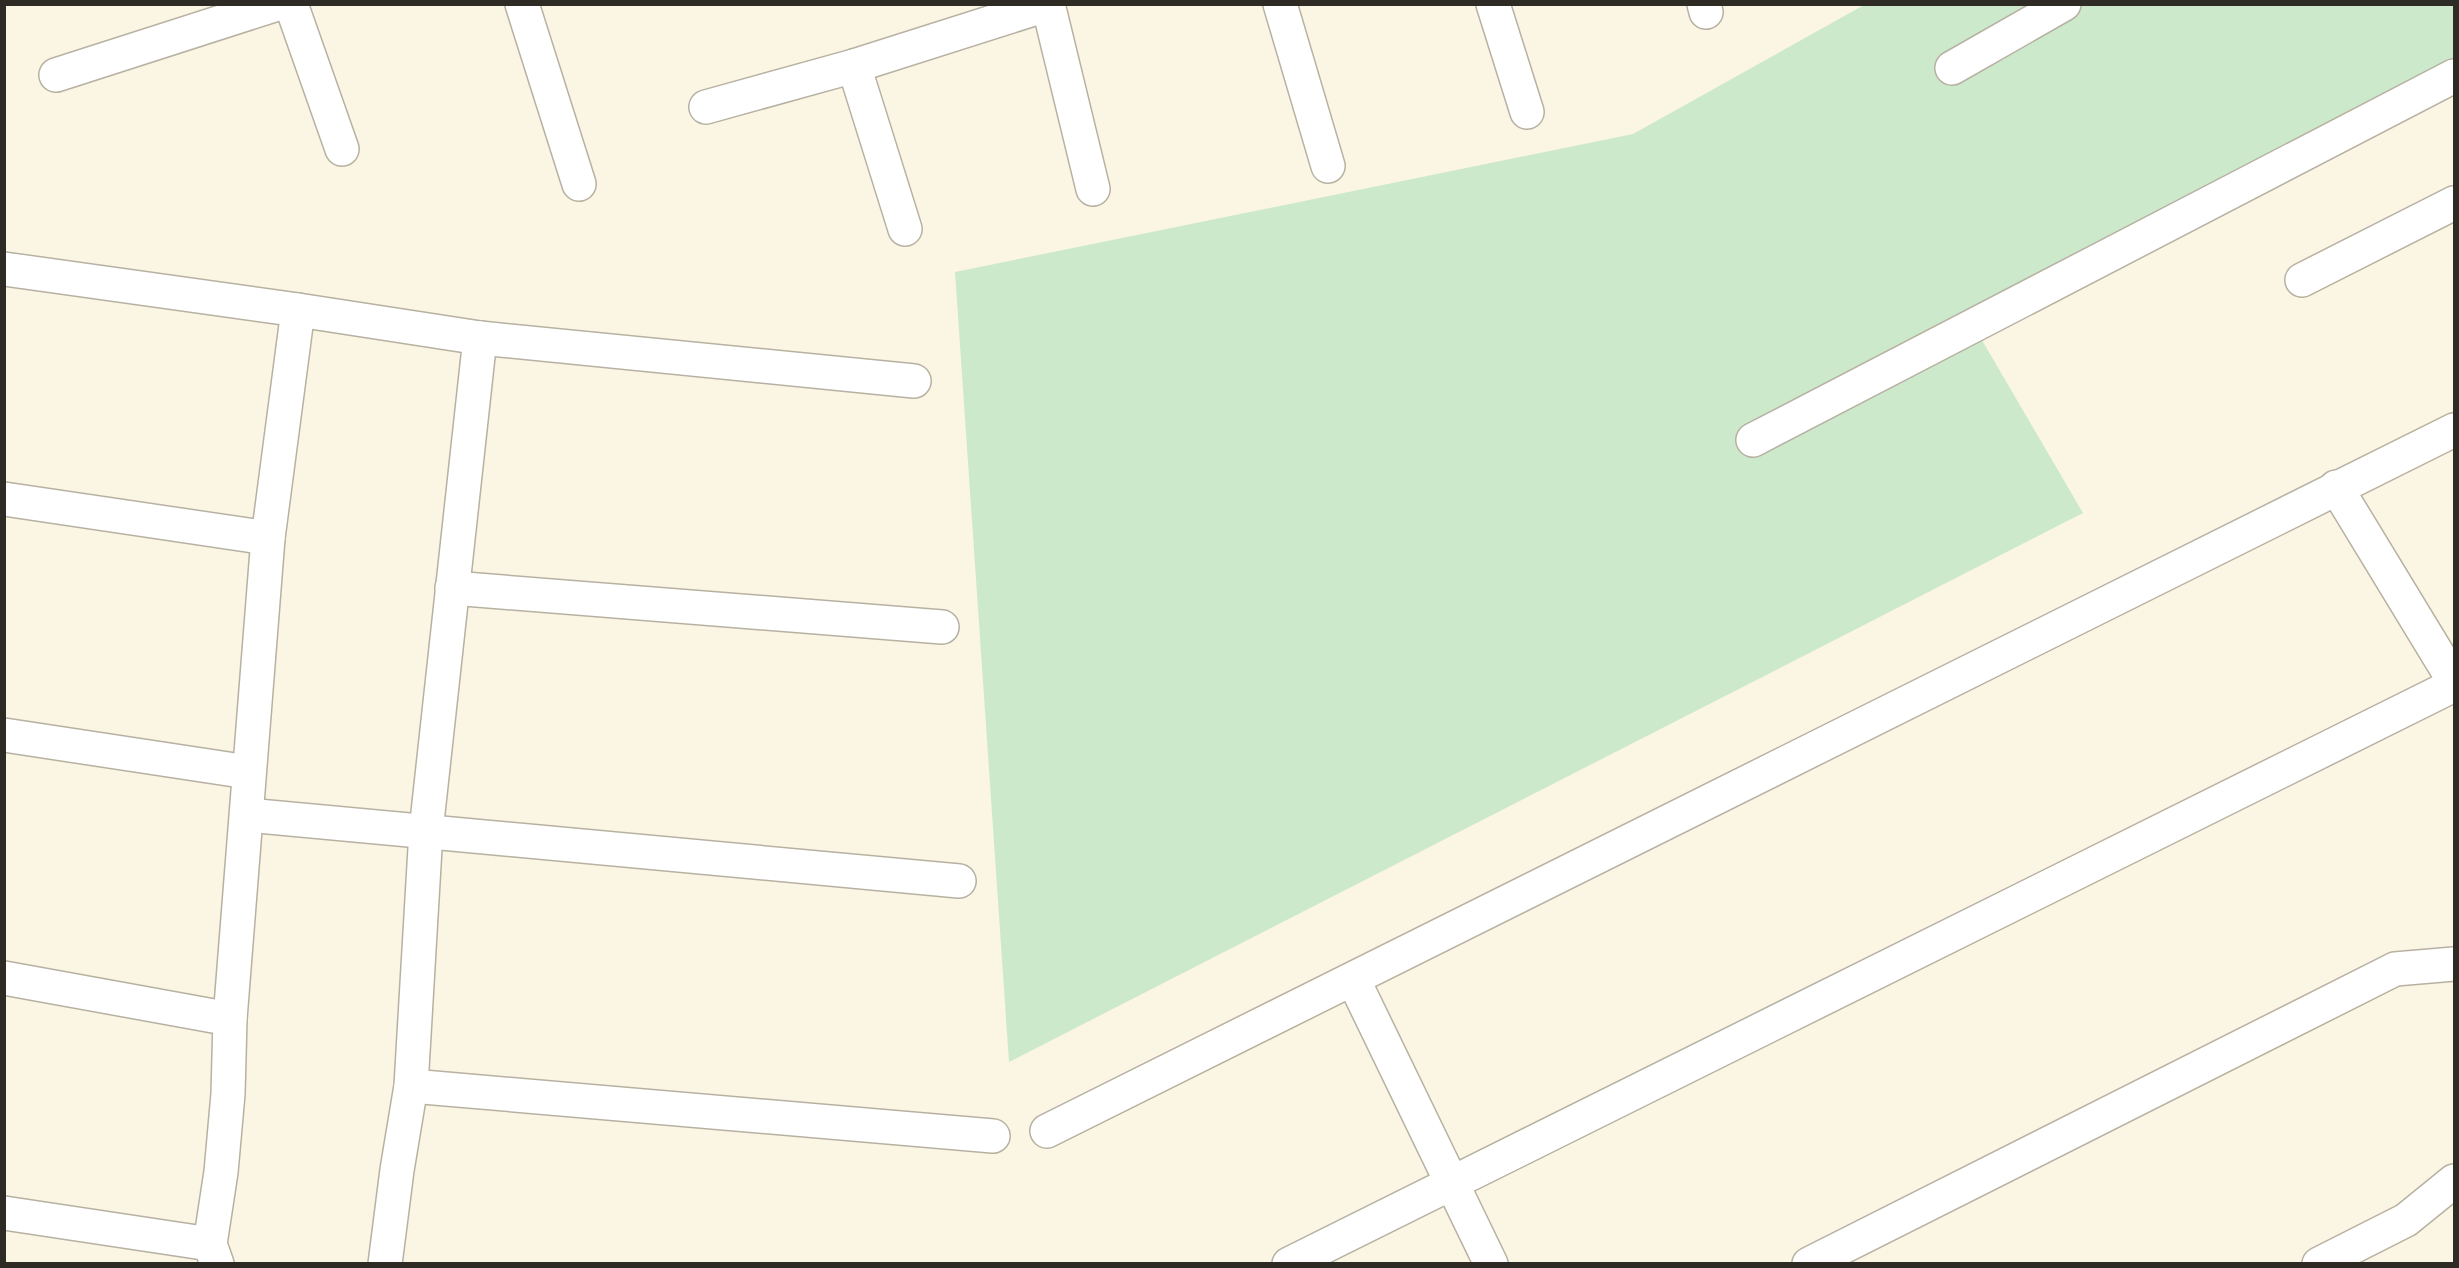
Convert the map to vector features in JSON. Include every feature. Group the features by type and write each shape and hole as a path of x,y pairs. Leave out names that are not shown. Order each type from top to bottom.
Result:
{"street":[{"path":"56,75 277,4"},
{"path":"291,4 342,148"},
{"path":"522,4 579,183"},
{"path":"1280,4 1328,166"},
{"path":"1493,4 1527,112"},
{"path":"1952,68 2064,4"},
{"path":"706,107 854,66 1049,5 1093,189"},
{"path":"854,66 905,229"},
{"path":"1753,440 2454,76"},
{"path":"2302,280 2454,203"},
{"path":"4,269 480,338 914,381"},
{"path":"4,1213 213,1254 226,1117 230,1019 268,538 298,310"},
{"path":"385,1263 411,1086 426,831 480,338"},
{"path":"1047,1131 2454,429"},
{"path":"1289,1263 2454,683 2336,487"},
{"path":"4,499 268,538"},
{"path":"452,588 942,627"},
{"path":"4,735 249,772"},
{"path":"247,815 959,881"},
{"path":"1809,1263 2395,969 2454,964"},
{"path":"4,978 230,1019"},
{"path":"1353,979 1491,1263"},
{"path":"411,1086 993,1136"},
{"path":"2319,1263 2406,1220 2454,1181"}],"green space":[{"path":"1864,5 2454,5 2454,85 1969,318 2083,513 1009,1062 955,272 1633,134"}]}
